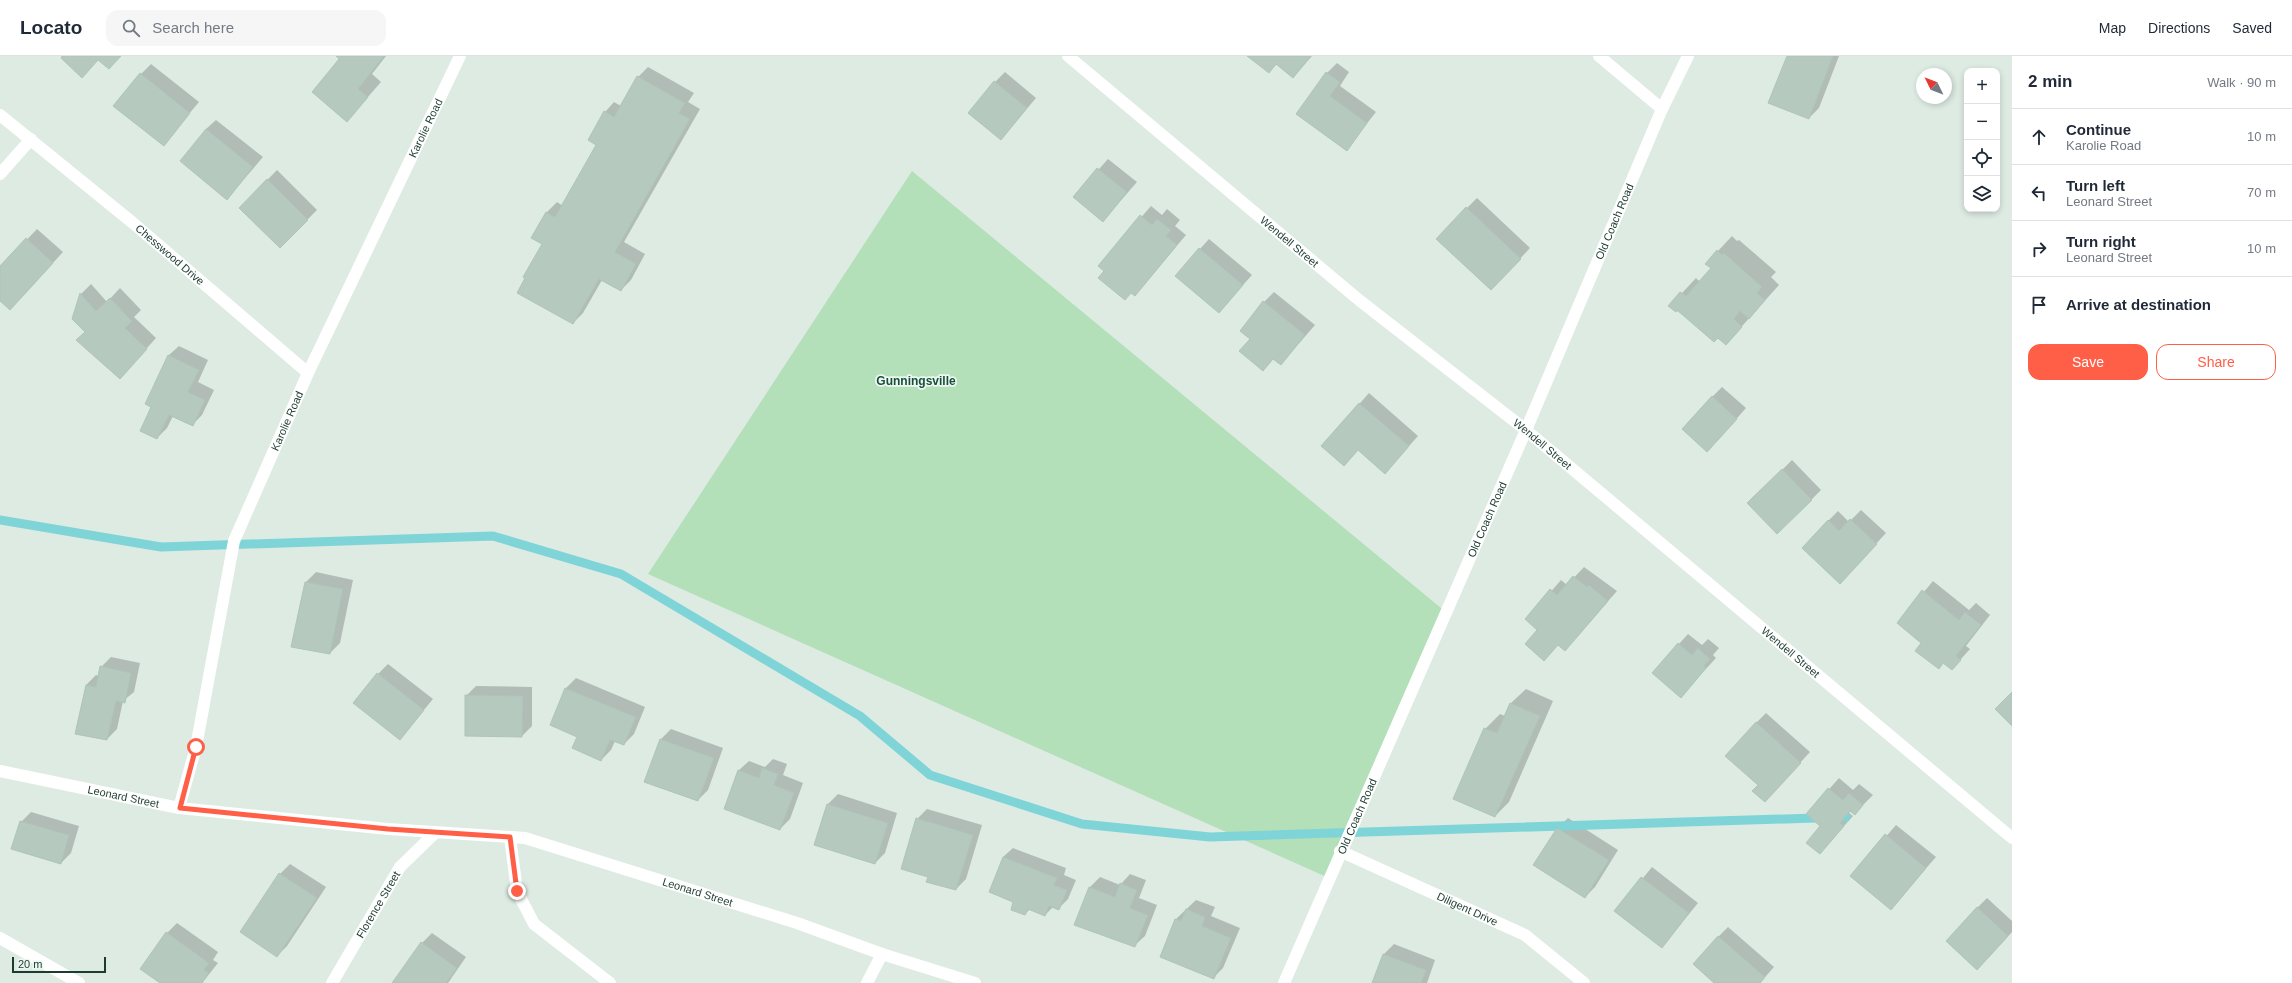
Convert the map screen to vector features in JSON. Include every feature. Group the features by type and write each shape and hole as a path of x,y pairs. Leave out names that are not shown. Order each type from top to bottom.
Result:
{"street":[{"name":"Karolie Road","path":"180,808 196,747 234,541 308,373 460,56"},
{"name":"Wendell Street","path":"1068,56 1359,300 1526,430 2012,838"},
{"path":"1599,56 1662,109"},
{"name":"Old Coach Road","path":"1284,983 1340,851 1364,803 1526,430 1662,109 1688,56"},
{"name":"Chesswood Drive","path":"0,115 31,139 308,373"},
{"path":"0,174 31,139"},
{"name":"Leonard Street","path":"0,771 180,808 435,833 525,838 789,920 882,954 975,983"},
{"name":"Florence Street","path":"332,983 400,867 435,833"},
{"path":"510,837 517,891 534,924 610,983"},
{"name":"Diligent Drive","path":"1340,851 1525,935 1584,983"},
{"path":"0,938 79,983"},
{"path":"867,983 882,954"}],"green space":[{"path":"912,171 1447,613 1329,878 648,574"}],"building":[{"path":"62,56 121,56 109,69 98,60 82,78 61,58"},
{"path":"336,56 384,56 358,89 368,97 347,122 312,92 339,59"},
{"path":"1247,56 1311,56 1293,78 1276,64 1269,73"},
{"path":"1787,56 1833,56 1809,119 1768,103"},
{"path":"1326,72 1340,82 1330,96 1367,123 1347,151 1296,114"},
{"path":"140,73 190,113 164,146 113,106"},
{"path":"637,76 685,103 679,113 690,119 615,252 636,264 621,291 599,279 573,324 517,293 525,278 523,277 542,244 531,238 546,212 555,217 596,145 588,140 604,111 614,117"},
{"path":"994,81 1027,108 1001,140 968,113"},
{"path":"206,129 253,167 227,200 180,161"},
{"path":"1097,168 1127,192 1103,222 1073,197"},
{"path":"267,179 308,220 280,248 239,208"},
{"path":"1466,207 1521,259 1491,290 1436,239"},
{"path":"1140,215 1152,225 1157,219 1171,230 1166,236 1177,245 1135,296 1131,293 1125,300 1098,278 1104,271 1098,266"},
{"path":"26,238 53,263 10,310 0,301 0,266"},
{"path":"1199,248 1243,285 1219,313 1175,276"},
{"path":"1717,250 1722,255 1724,253 1762,287 1757,293 1765,300 1749,319 1740,311 1734,319 1742,327 1726,345 1718,338 1714,342 1677,310 1676,312 1668,306 1680,292 1686,296 1711,268 1705,264"},
{"path":"80,293 96,311 110,298 132,321 125,328 147,349 120,379 76,340 85,332 72,319"},
{"path":"1263,301 1305,335 1281,365 1273,359 1263,371 1239,351 1250,339 1240,331"},
{"path":"168,355 199,370 188,392 205,400 193,426 169,415 157,439 140,431 151,407 145,404"},
{"path":"1712,396 1737,419 1707,452 1682,429"},
{"path":"1359,403 1409,446 1385,474 1358,450 1344,466 1321,446"},
{"path":"1782,469 1812,500 1777,534 1747,503"},
{"path":"1850,519 1877,544 1840,584 1802,548 1828,520 1839,531"},
{"path":"1573,576 1587,587 1589,585 1608,601 1565,651 1558,645 1544,661 1525,644 1537,630 1525,619 1550,589 1557,595"},
{"path":"305,582 343,589 330,654 291,647"},
{"path":"1922,590 1959,620 1965,612 1981,625 1956,656 1961,660 1952,670 1943,663 1939,669 1915,651 1921,643 1897,623"},
{"path":"1678,643 1692,655 1698,648 1710,659 1704,666 1706,668 1681,698 1652,673"},
{"path":"100,666 131,673 125,703 116,701 107,740 75,734 86,685 96,687"},
{"path":"377,673 424,710 400,740 353,703"},
{"path":"565,688 636,717 624,745 610,740 601,761 572,748 577,737 550,725"},
{"path":"2012,692 2012,726 1995,709"},
{"path":"465,695 523,696 522,737 465,736"},
{"path":"1510,703 1540,716 1495,817 1453,799 1484,728 1497,733"},
{"path":"1756,722 1801,763 1765,802 1752,791 1758,785 1725,756"},
{"path":"660,739 714,758 698,801 644,782"},
{"path":"762,768 778,774 774,785 794,793 780,830 724,809 738,770 759,778"},
{"path":"1828,788 1843,800 1849,793 1863,805 1855,815 1850,811 1840,823 1844,826 1820,854 1806,843 1820,826 1806,814"},
{"path":"827,804 888,823 875,864 814,845"},
{"path":"916,818 973,835 956,890 926,882 928,877 901,869"},
{"path":"20,821 69,835 61,864 11,849"},
{"path":"1557,828 1609,860 1585,898 1533,865"},
{"path":"1885,834 1926,868 1891,910 1850,876"},
{"path":"1003,857 1057,878 1054,885 1067,890 1059,910 1049,906 1045,916 1028,909 1025,915 1011,910 1013,902 989,892"},
{"path":"279,873 317,898 277,957 240,932"},
{"path":"1641,877 1689,913 1662,948 1614,911"},
{"path":"1120,883 1137,890 1130,908 1148,915 1135,947 1074,925 1089,887 1115,897"},
{"path":"1977,907 2008,936 1977,970 1946,941"},
{"path":"1186,909 1205,917 1202,926 1231,938 1214,979 1160,957 1175,919 1181,921"},
{"path":"166,932 209,963 204,970 209,973 202,983 160,983 140,969"},
{"path":"1718,936 1765,977 1760,983 1714,983 1693,964"},
{"path":"421,942 457,968 446,983 392,983"},
{"path":"1383,954 1426,970 1421,983 1372,983"}],"waterway":[{"path":"0,520 161,547 493,536 621,574 860,716 930,775 1082,824 1210,837 1846,817"}],"district":[{"name":"Gunningsville","path":"916,381"}],"route":[{"path":"196,747 180,808 388,829 510,837 517,891"}]}
